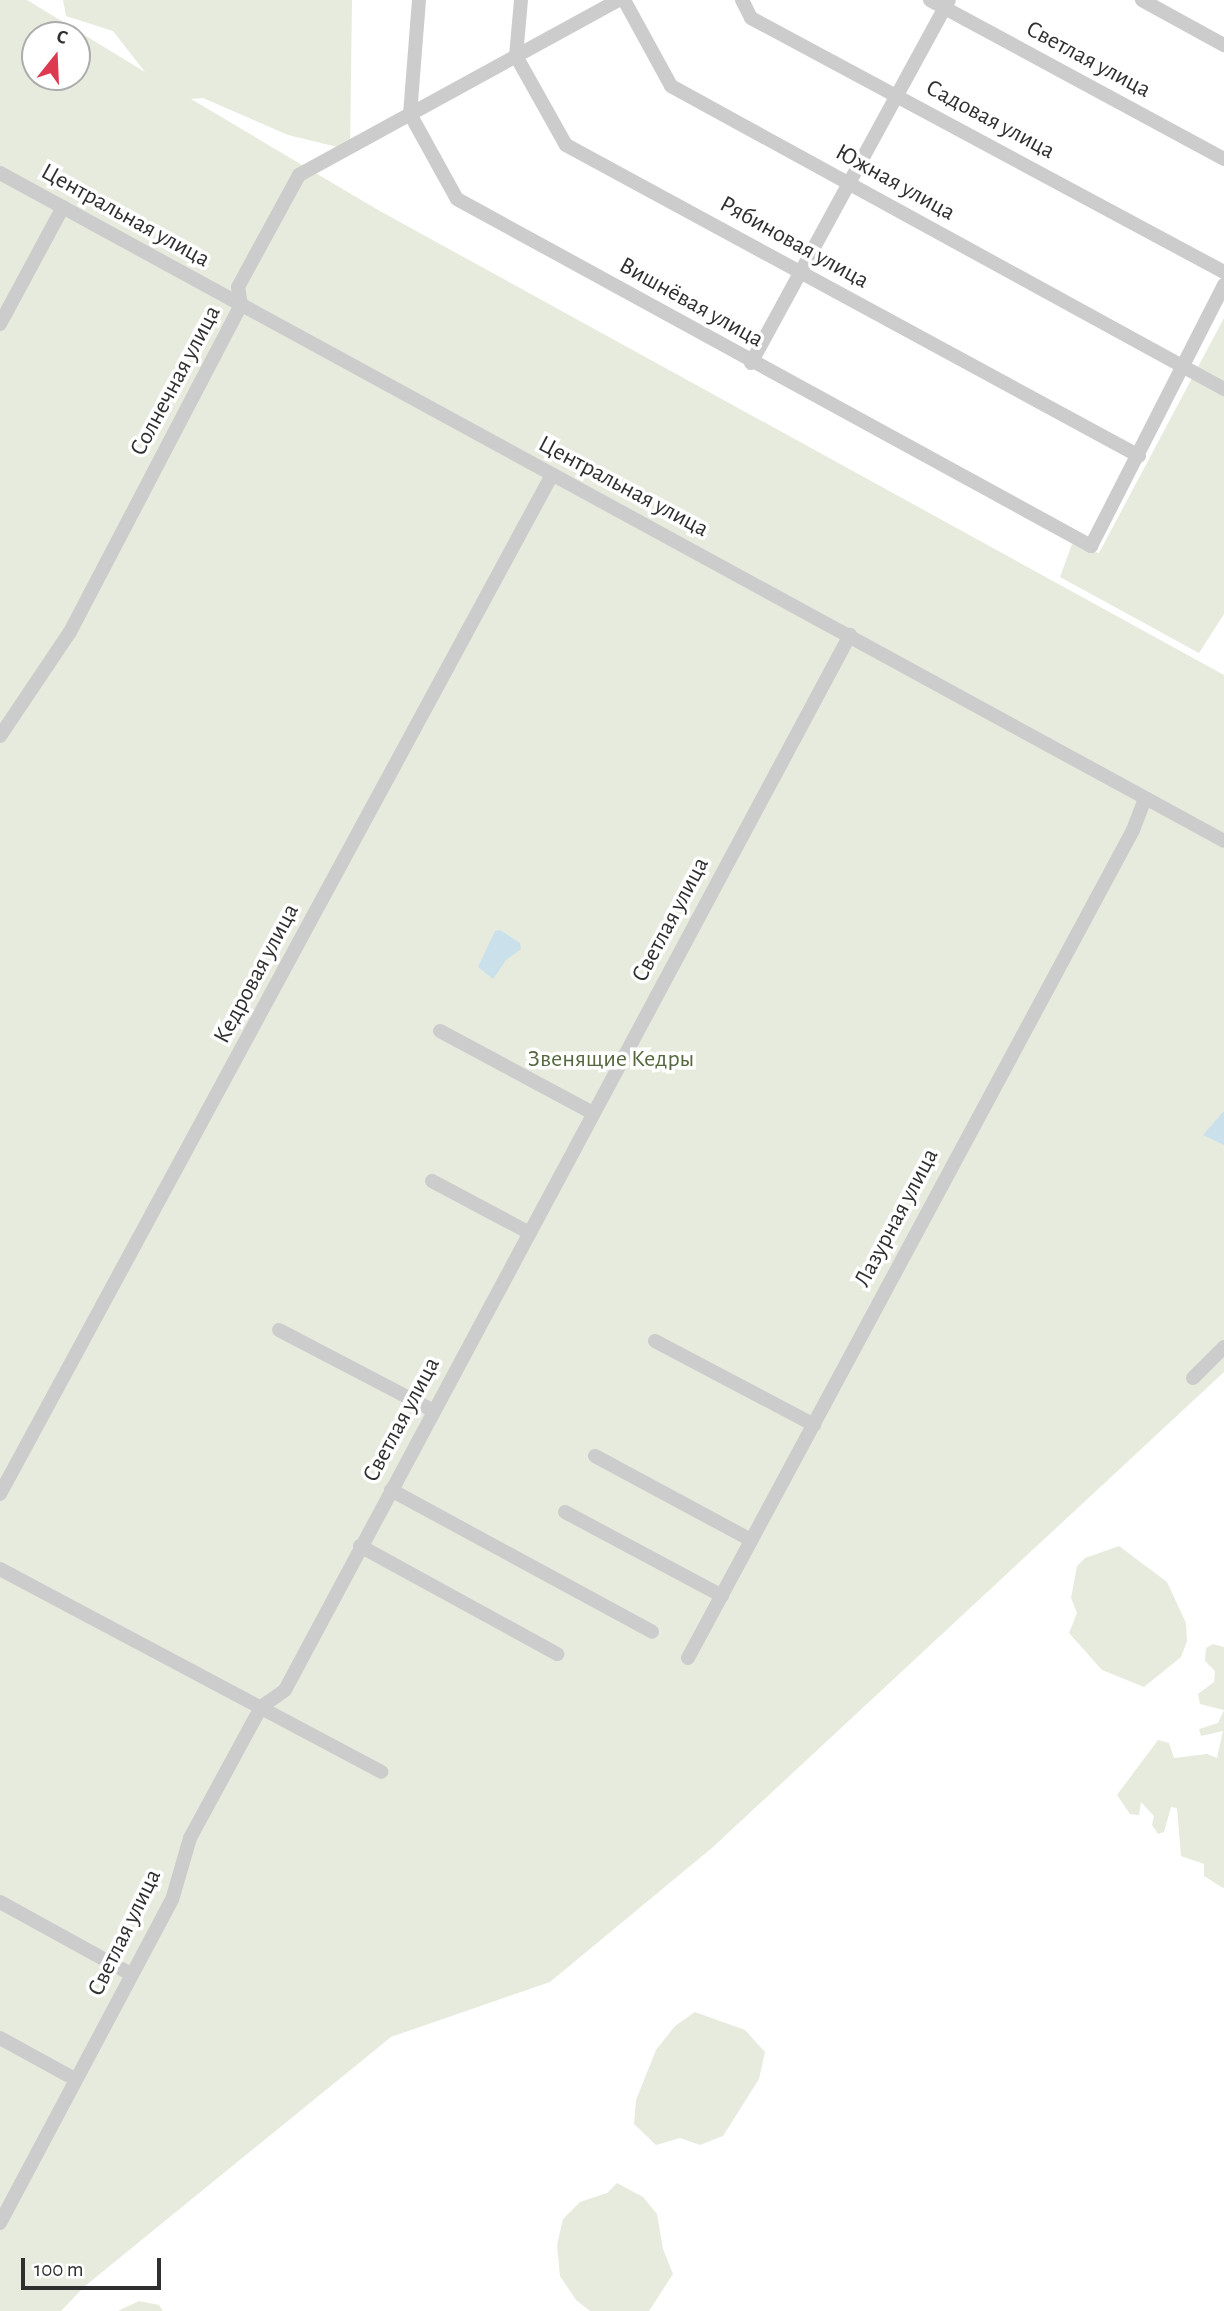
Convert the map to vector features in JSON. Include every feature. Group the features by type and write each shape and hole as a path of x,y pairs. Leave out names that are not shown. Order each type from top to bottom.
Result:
{"street":[{"path":"410,114 419,0"},
{"path":"516,56 521,0"},
{"name":"Солнечная улица","path":"0,736 70,632 241,305 239,286 299,175 618,0"},
{"name":"Южная улица","path":"624,0 671,86 1224,389"},
{"name":"Садовая улица","path":"742,0 751,18 1224,272"},
{"name":"Светлая улица","path":"930,0 947,4 1224,159"},
{"path":"1142,0 1224,45"},
{"path":"751,363 947,4"},
{"name":"Рябиновая улица","path":"516,56 566,145 1139,456"},
{"name":"Вишнёвая улица","path":"410,114 457,200 751,363 1091,546 1139,456"},
{"name":"Центральная улица","path":"0,173 1224,841"},
{"path":"0,324 63,207"},
{"path":"1139,456 1224,285"},
{"name":"Кедровая улица","path":"0,1494 552,475"},
{"name":"Светлая улица","path":"0,2223 172,1900 190,1838 261,1706 285,1690 432,1410 850,635"},
{"name":"Лазурная улица","path":"688,1658 1133,830 1145,799"},
{"path":"440,1031 593,1113"},
{"path":"432,1181 528,1232"},
{"path":"279,1329 432,1410"},
{"path":"655,1341 814,1425"},
{"path":"1193,1378 1224,1347"},
{"path":"594,1456 751,1540"},
{"path":"391,1490 652,1632"},
{"path":"565,1512 722,1596"},
{"path":"360,1546 557,1654"},
{"path":"0,1569 381,1772"},
{"path":"0,1902 131,1974"},
{"path":"0,2038 75,2079"}],"green space":[{"name":"Звенящие Кедры","path":"0,0 27,0 61,21 21,21 21,91 91,91 91,39 145,72 113,31 91,24 91,21 66,16 63,0 352,0 350,150 288,135 203,98 191,99 378,210 1224,675 1224,1372 713,1847 550,1982 391,2037 85,2286 61,2311 0,2311"},
{"path":"1224,318 1224,614 1199,653 1060,577 1072,544 1099,553"},
{"path":"1119,1546 1167,1582 1186,1623 1187,1641 1181,1657 1144,1687 1102,1670 1069,1633 1077,1613 1071,1598 1077,1566 1085,1558"},
{"path":"1213,1644 1224,1647 1224,1710 1200,1704 1198,1694 1214,1682 1215,1671 1205,1661 1206,1648"},
{"path":"1224,1710 1223,1888 1204,1876 1204,1864 1181,1856 1177,1808 1171,1807 1164,1832 1158,1834 1152,1825 1154,1816 1141,1802 1139,1815 1130,1814 1117,1795 1158,1740 1169,1743 1174,1758 1207,1754 1217,1758 1223,1731 1201,1736 1199,1729 1218,1723"},
{"path":"695,2012 745,2030 765,2052 759,2079 723,2136 700,2145 680,2138 656,2145 634,2124 636,2100 656,2050 675,2026"},
{"path":"617,2183 643,2197 657,2214 663,2249 673,2274 649,2311 590,2311 576,2300 560,2276 557,2245 563,2219 580,2202 607,2193"},
{"path":"139,2301 159,2305 163,2311 118,2311"}],"water":[{"path":"500,930 520,943 521,949 506,960 493,979 478,967 495,931"},
{"path":"1224,1111 1224,1145 1203,1135"}]}
